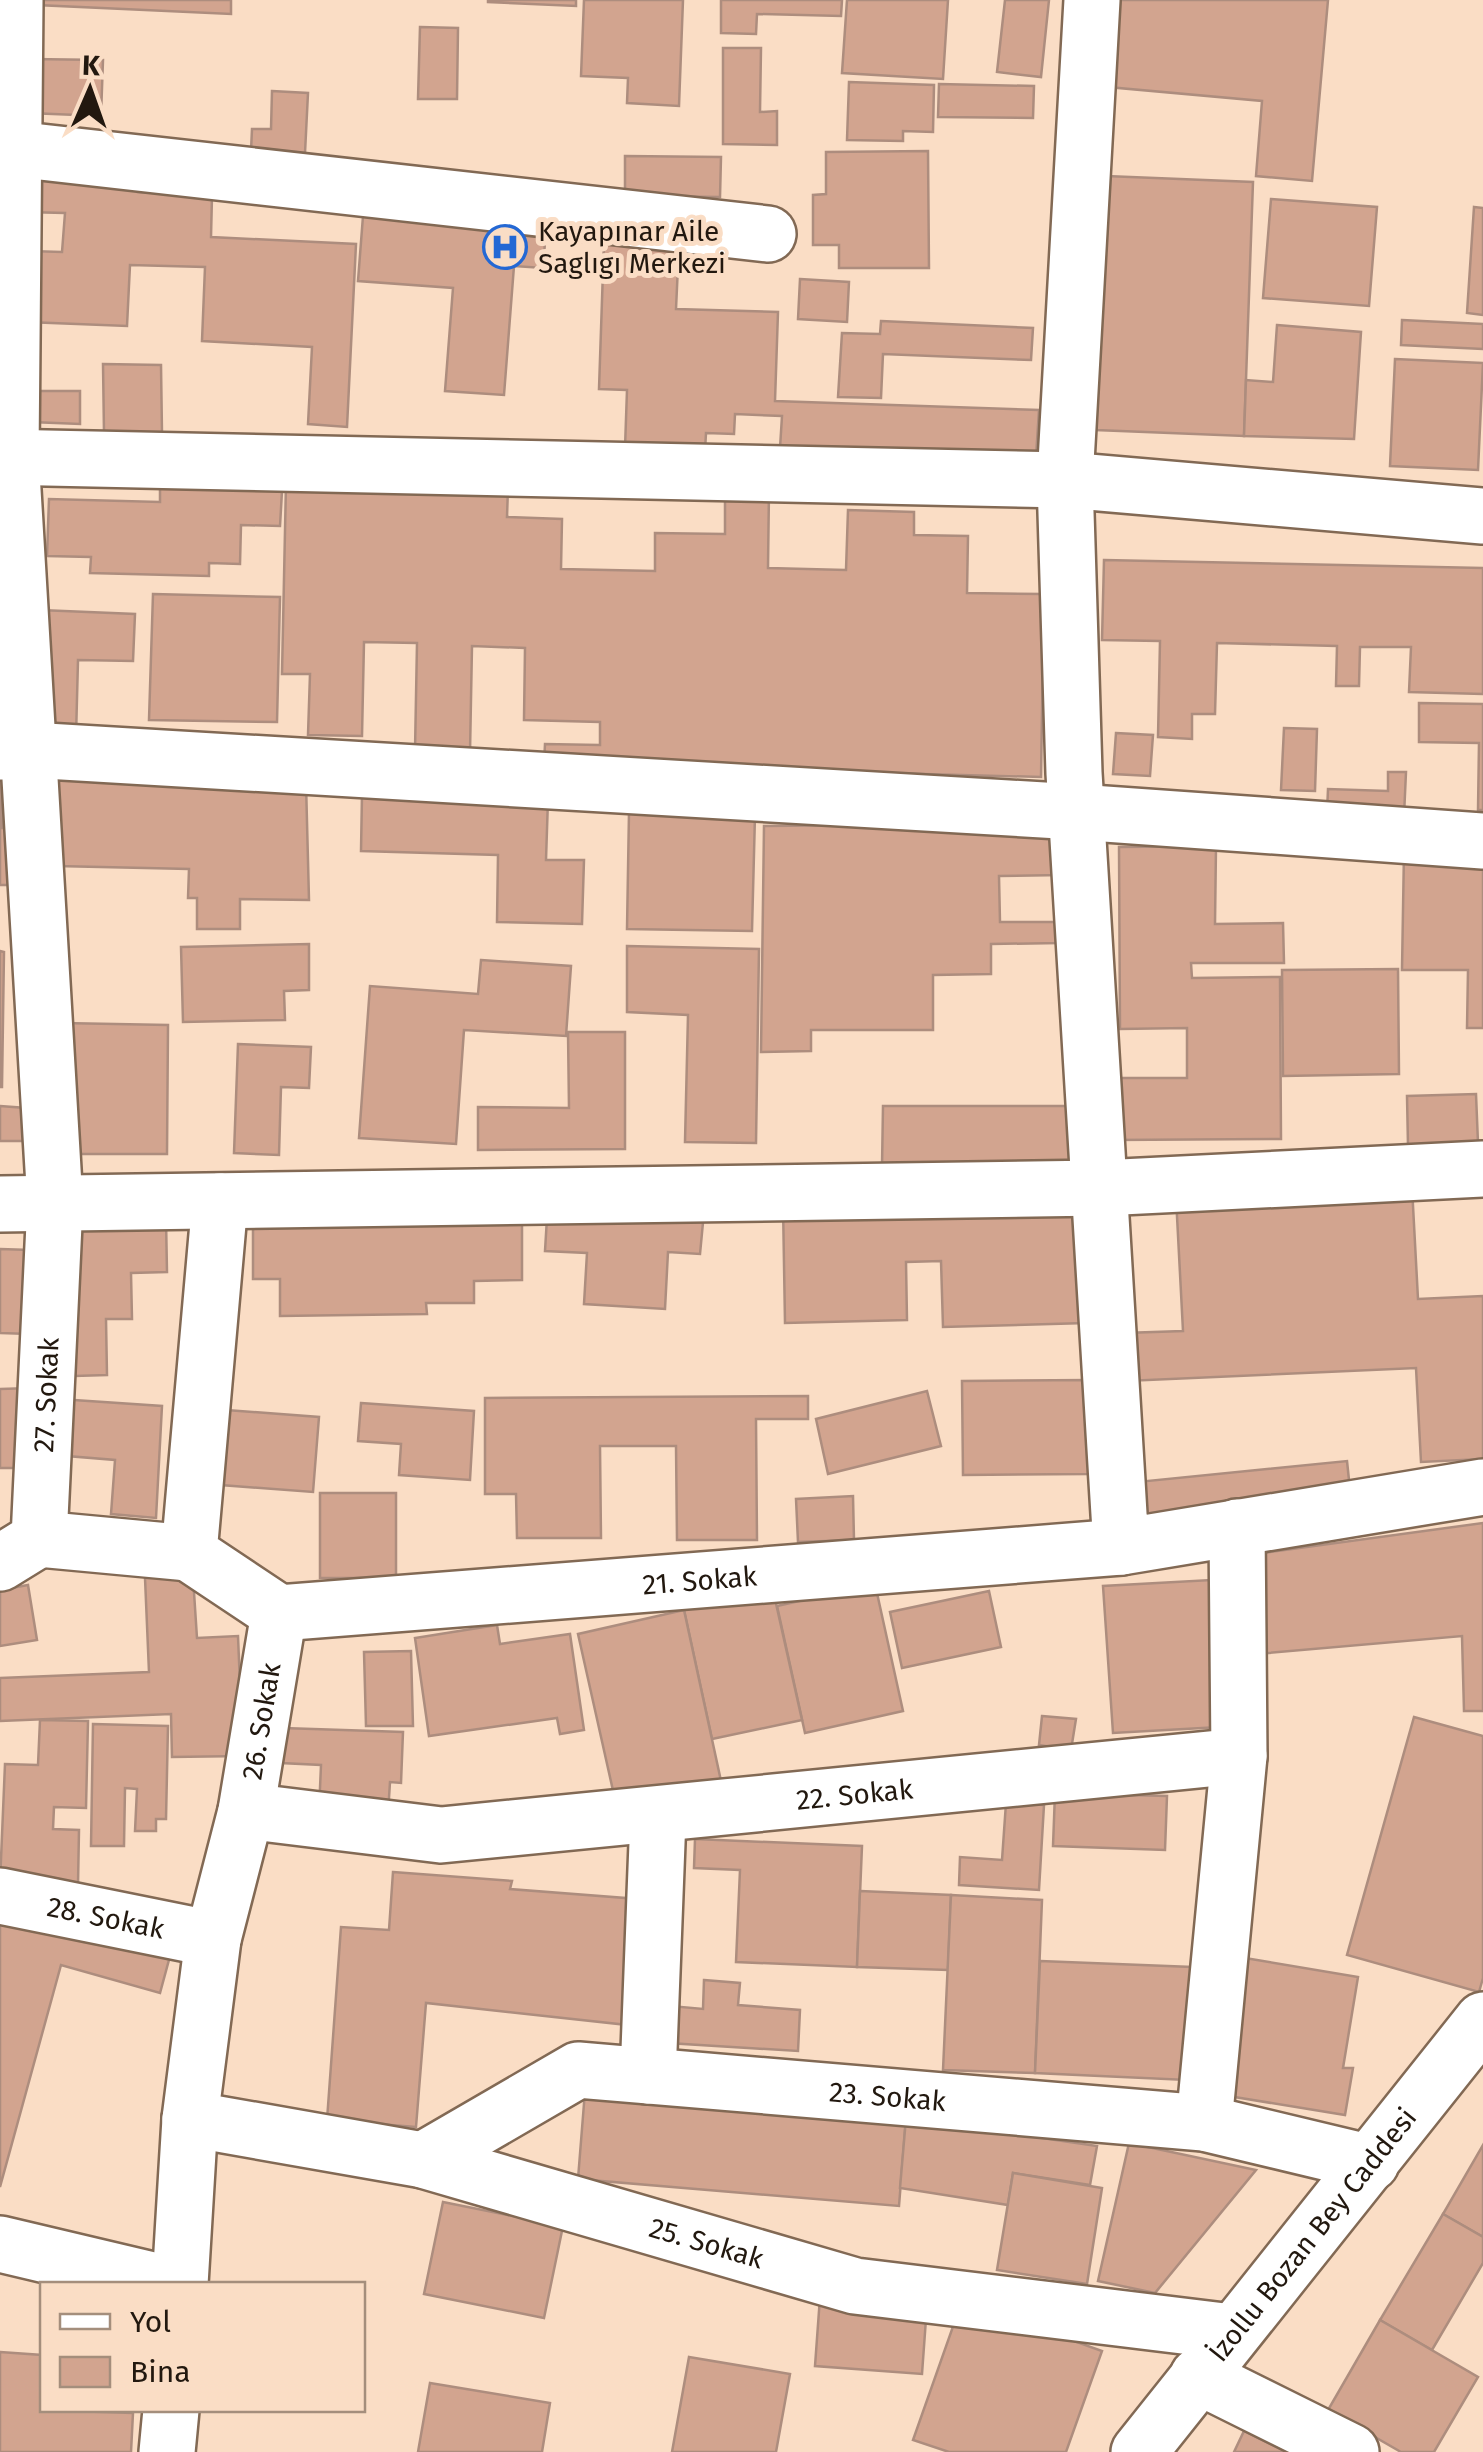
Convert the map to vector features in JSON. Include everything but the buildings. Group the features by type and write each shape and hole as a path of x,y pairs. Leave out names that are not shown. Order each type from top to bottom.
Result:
{"street":[{"name":"27. Sokak","path":"16,0 6,456 14,751 55,1203 20,1551"},
{"path":"1092,0 1065,480 1076,812 1121,1547"},
{"path":"14,148 768,234"},
{"path":"6,456 1065,480 1483,516"},
{"path":"14,751 1076,812 1483,841"},
{"path":"0,1204 1102,1188 1483,1169"},
{"path":"189,1552 220,1202"},
{"name":"21. Sokak","path":"279,1613 1121,1547 1483,1486"},
{"path":"1204,2123 1239,1756 1238,1527"},
{"path":"20,1551 189,1552 279,1613"},
{"name":"26. Sokak","path":"180,2282 190,2119 213,1939 246,1811 279,1613"},
{"name":"22. Sokak","path":"246,1811 441,1835 658,1817 1239,1756"},
{"path":"648,2076 658,1817"},
{"name":"28. Sokak","path":"0,1896 213,1939"},
{"name":"İzollu Bozan Bey Caddesi","path":"1140,2452 1483,2020"},
{"name":"23. Sokak","path":"423,2160 578,2070 1204,2123 1371,2164"},
{"name":"25. Sokak","path":"190,2119 423,2160 855,2286 1232,2332"},
{"path":"0,2244 161,2282"},
{"path":"1198,2376 1351,2452"},
{"path":"167,2452 170,2412"}],"place":[{"name":"Kayapınar Aile Saglıgı Merkezi","path":"505,247"}]}
